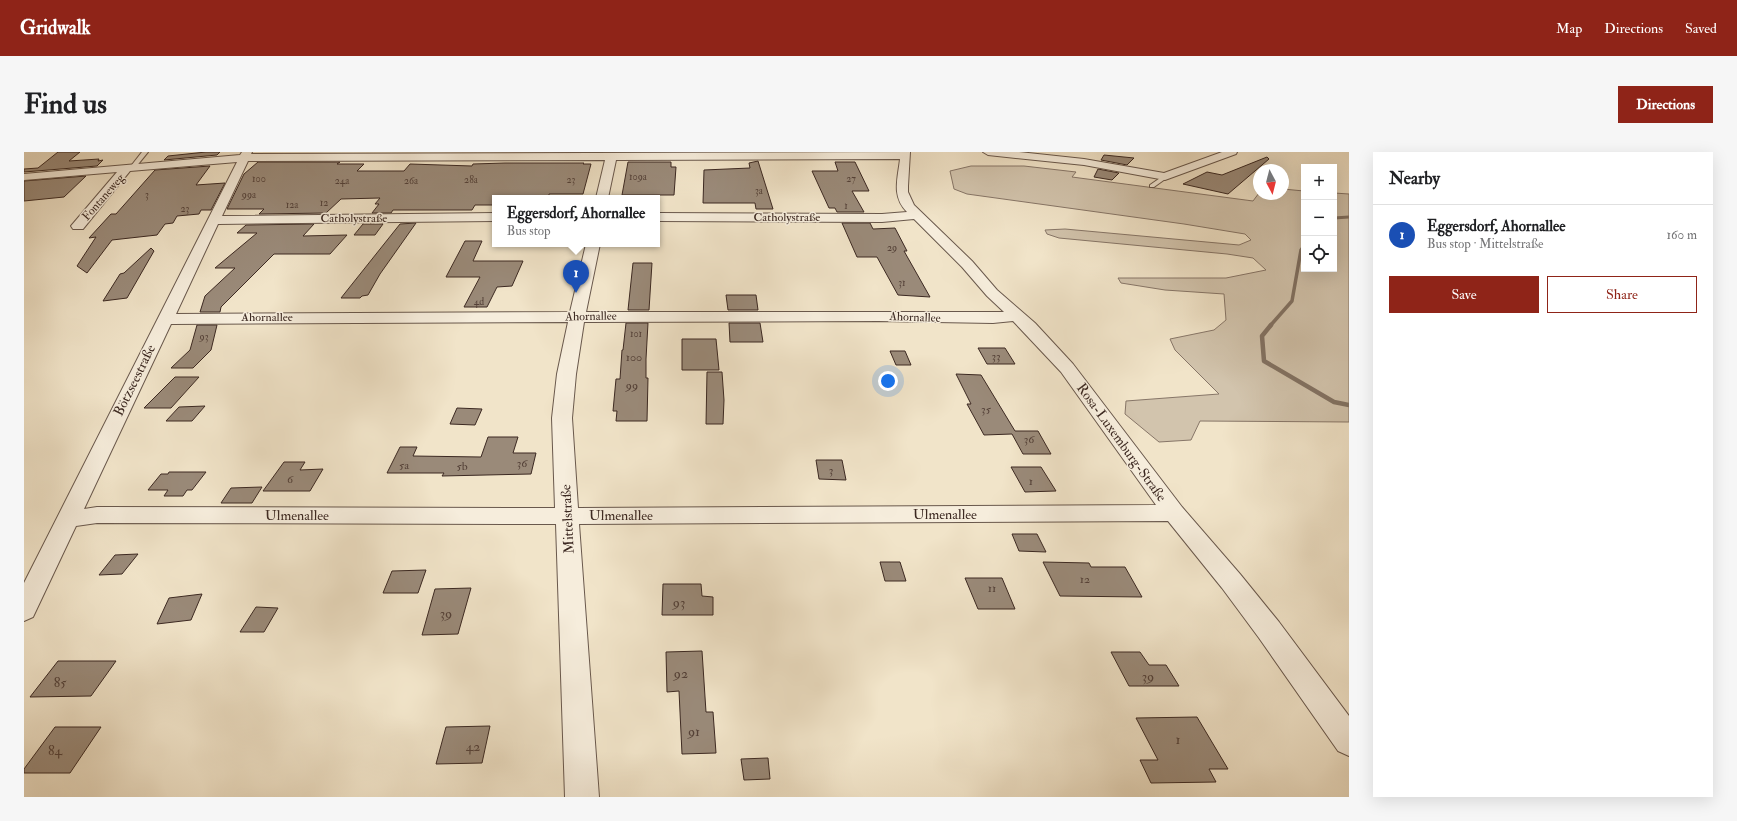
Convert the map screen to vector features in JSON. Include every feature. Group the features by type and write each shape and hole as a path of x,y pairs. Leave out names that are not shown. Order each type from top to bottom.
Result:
{"street":[{"path":"988,152 1084,162 1116,167 1166,178 1232,152"},
{"path":"603,195 612,154"},
{"path":"24,177 130,168 245,155 905,154"},
{"name":"Rosa-Luxemburg-Straße","path":"905,154 901,192 903,198 917,215 967,264 992,293 1018,316 1067,368 1174,513 1236,588 1349,741"},
{"name":"Bötzseestraße","path":"24,610 245,155"},
{"name":"Fontaneweg","path":"78,226 130,168"},
{"name":"Catholystraße","path":"660,217 882,218 917,215"},
{"name":"Catholystraße","path":"213,220 492,217"},
{"name":"Mittelstraße","path":"582,797 562,418 563,394 592,247"},
{"name":"Ahornallee","path":"164,320 189,318 578,316 878,316 993,318 1018,316"},
{"name":"Ulmenallee","path":"68,519 97,515 567,516 1174,513"}],"lane":[{"path":"130,168 145,152"},
{"path":"1152,186 1166,178"}],"shaded area":[{"path":"971,166 1024,166 1076,172 1072,177 1253,201 1289,200 1289,190 1301,191 1301,272 1337,272 1337,193 1349,194 1349,422 1200,421 1191,440 1159,442 1125,414 1126,401 1219,394 1175,350 1170,339 1214,330 1226,320 1224,294 1165,290 1121,283 1118,278 1226,278 1266,270 1253,258 1227,254 1059,238 1047,234 1045,230 1065,229 1239,245 1251,240 1245,234 1184,224 967,194 954,189 950,171"}],"building":[{"path":"58,152 80,152 69,161 103,160 97,166 24,172 24,169 38,168"},
{"path":"220,152 217,155 164,160 168,156"},
{"path":"1104,155 1134,158 1127,165 1101,160"},
{"path":"1267,157 1269,159 1263,164 1253,164 1253,173 1228,194 1183,184 1207,172 1222,175"},
{"path":"758,161 773,209 756,209 755,203 703,203 704,170 750,168 749,163"},
{"path":"258,162 340,162 337,164 364,164 357,171 404,171 410,164 472,166 473,164 505,163 591,164 583,194 492,195 492,205 475,205 472,210 393,210 391,213 372,213 379,204 375,204 380,198 341,199 326,213 259,214 264,209 227,209 244,174"},
{"path":"628,162 671,162 671,167 676,167 674,195 622,195"},
{"path":"835,162 855,162 869,191 852,191 864,212 837,212 835,208 829,208 812,171 838,171"},
{"path":"210,166 196,185 225,183 211,210 201,210 199,214 177,216 173,223 165,224 157,235 112,240 87,273 77,266 96,237 89,238 111,214 116,214 155,170"},
{"path":"1098,169 1119,173 1112,180 1094,177"},
{"path":"86,176 64,197 24,201 24,181"},
{"path":"416,223 380,274 368,295 360,298 341,298 400,224"},
{"path":"842,223 870,223 873,229 895,228 907,251 904,251 930,297 898,295 877,257 857,257"},
{"path":"314,224 303,236 347,235 330,254 274,254 221,307 220,312 200,312 205,296 235,268 215,268 257,233 237,233 246,225"},
{"path":"363,224 383,224 375,235 354,235"},
{"path":"465,241 482,241 473,261 523,261 512,286 497,287 487,307 464,307 480,277 446,277"},
{"path":"151,248 154,251 127,298 103,301 120,274 124,273"},
{"path":"633,263 652,263 649,310 628,310"},
{"path":"726,295 756,295 758,310 728,310"},
{"path":"626,323 648,323 646,359 646,378 648,378 647,421 616,421 617,411 613,411 616,379 620,379"},
{"path":"729,323 760,323 763,342 730,342"},
{"path":"197,325 217,325 211,350 193,368 171,368 190,350"},
{"path":"682,339 716,339 719,370 682,370"},
{"path":"978,348 1005,348 1015,364 987,364"},
{"path":"890,351 905,351 911,365 896,365"},
{"path":"707,372 722,372 724,400 723,424 706,424"},
{"path":"956,374 981,375 1015,431 1038,431 1051,454 1023,454 1012,434 984,435 967,404 971,404"},
{"path":"175,377 199,377 171,408 144,408"},
{"path":"205,406 192,421 166,421 179,407"},
{"path":"457,408 482,409 475,425 450,424"},
{"path":"488,437 518,437 513,453 536,453 531,474 442,476 444,473 387,473 400,447 417,447 413,456 481,457"},
{"path":"816,460 842,460 846,480 819,479"},
{"path":"284,462 305,462 300,470 323,469 310,491 263,491"},
{"path":"1011,467 1041,467 1056,491 1025,492"},
{"path":"169,472 206,472 192,490 187,490 183,496 164,496 168,490 148,490 161,474 168,474"},
{"path":"262,487 252,503 221,503 231,488"},
{"path":"1012,534 1037,534 1046,552 1019,551"},
{"path":"138,554 122,574 99,575 115,555"},
{"path":"880,562 900,562 906,581 885,581"},
{"path":"1043,562 1089,563 1091,567 1125,567 1142,597 1060,596"},
{"path":"426,570 418,593 383,593 392,571"},
{"path":"965,578 1002,578 1015,609 978,609"},
{"path":"663,584 701,584 702,596 713,597 713,615 662,615"},
{"path":"471,588 458,634 422,635 435,589"},
{"path":"202,594 191,620 157,624 169,598"},
{"path":"256,607 278,608 264,632 240,632"},
{"path":"702,651 706,712 713,712 716,753 682,754 679,691 667,692 666,652"},
{"path":"1111,652 1140,652 1149,665 1166,665 1179,686 1129,686"},
{"path":"58,661 116,661 91,696 30,697"},
{"path":"1197,717 1228,769 1209,769 1216,782 1151,783 1140,760 1158,760 1136,718"},
{"path":"490,726 482,763 436,764 446,727"},
{"path":"55,727 101,727 70,773 24,773 24,769"},
{"path":"768,758 770,779 744,780 741,759"}],"waterway":[{"path":"1337,218 1349,217"},
{"path":"1270,326 1292,301 1301,250"},
{"path":"1271,325 1262,336 1264,361 1334,402 1349,405"}],"place":[{"name":"Eggersdorf, Ahornallee","path":"576,293"}]}
